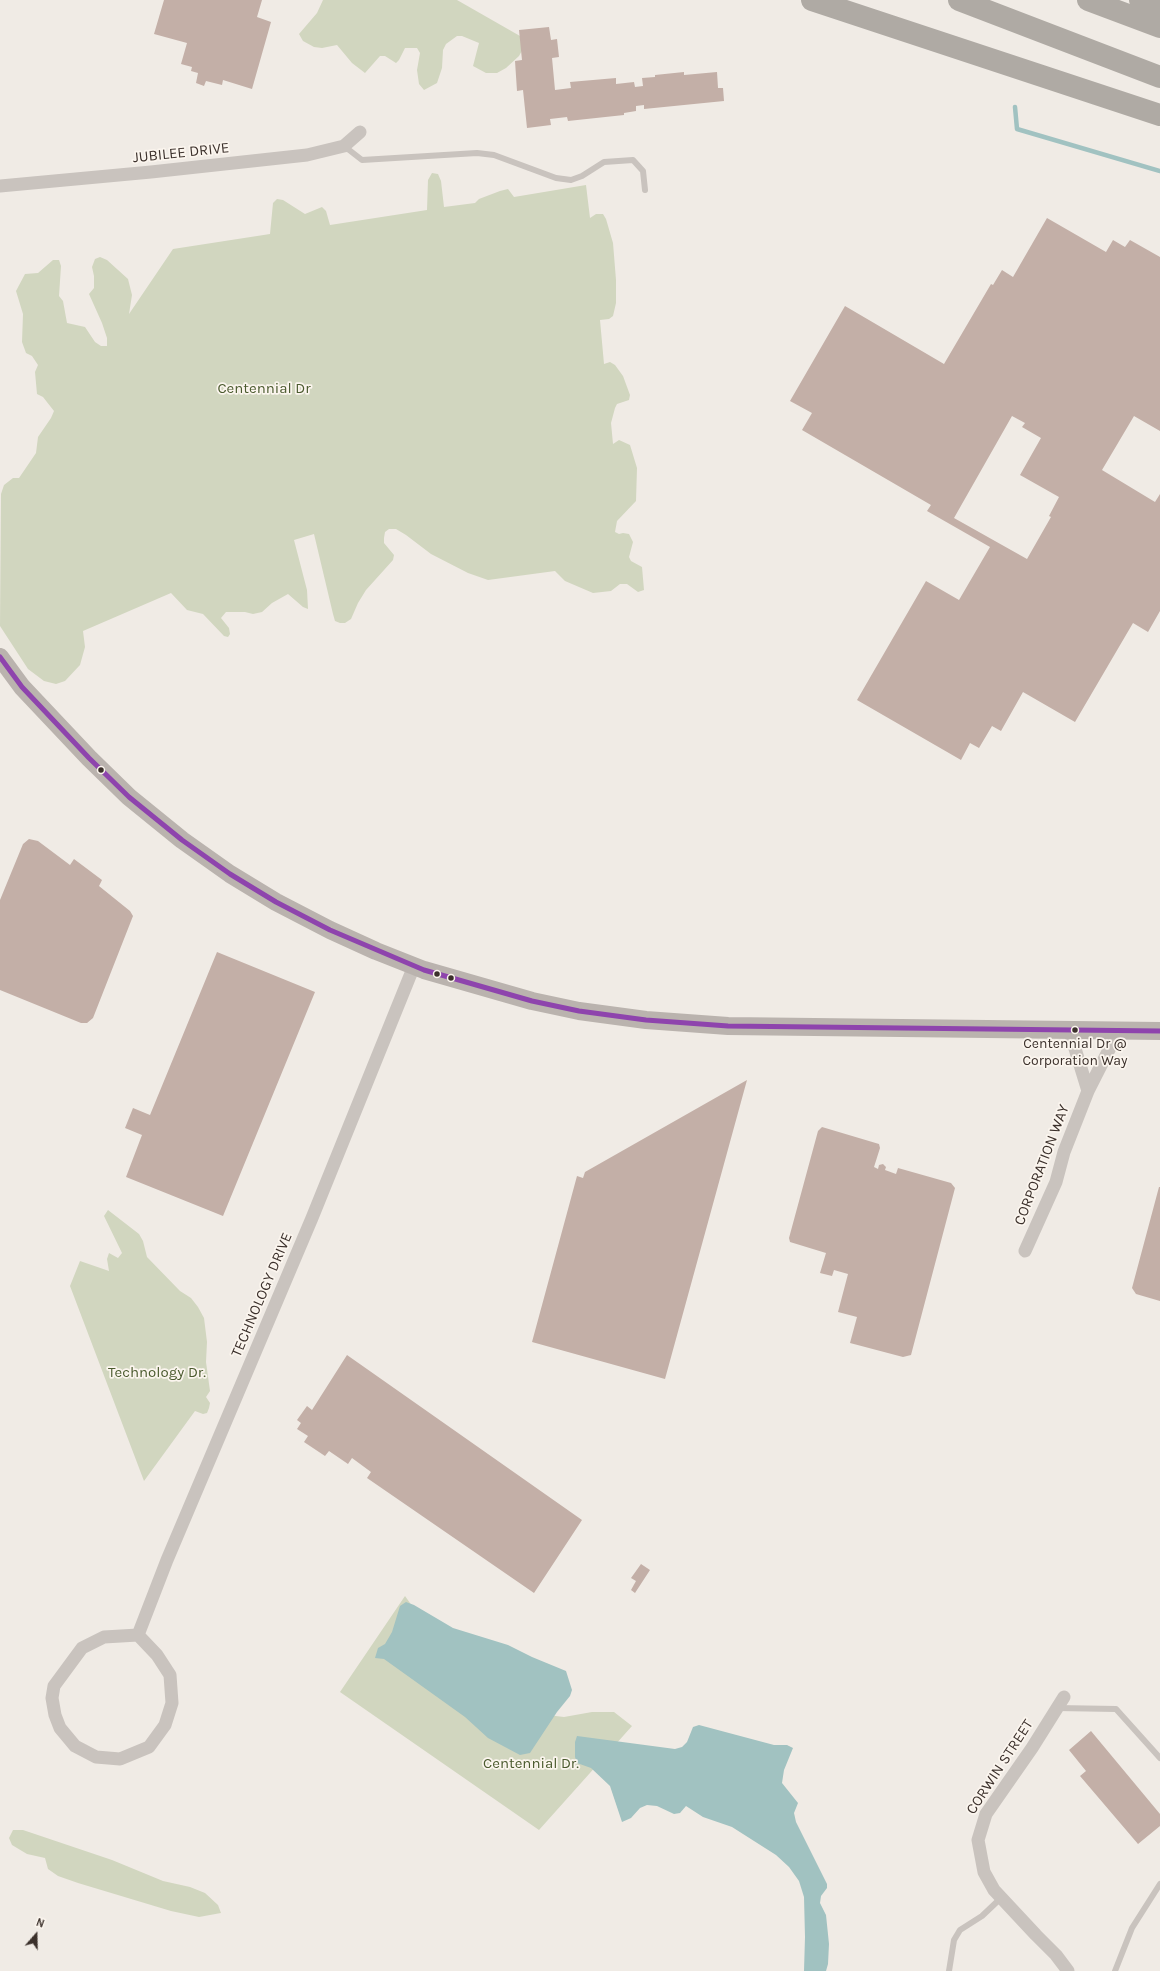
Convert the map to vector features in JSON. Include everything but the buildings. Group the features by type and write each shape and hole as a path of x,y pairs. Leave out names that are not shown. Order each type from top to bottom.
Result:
{"highway":[{"path":"812,0 1160,115"},
{"path":"959,0 1160,77"},
{"path":"1088,0 1160,27"},
{"path":"1140,0 1160,7"}],"street":[{"name":"JUBILEE DRIVE","path":"0,186 271,160 307,155 344,146 360,132"},
{"path":"0,657 31,697 92,761 129,797 182,840 230,874 276,902 330,930 414,966 484,989 579,1012 646,1020 728,1026 1160,1031"},
{"name":"TECHNOLOGY DRIVE","path":"138,1635 167,1560 312,1218 414,966"},
{"path":"1068,1029 1088,1091"},
{"name":"CORPORATION WAY","path":"1025,1251 1056,1182 1064,1152 1088,1091 1119,1030"},
{"path":"138,1635 158,1655 170,1675 172,1703 165,1725 149,1747 120,1759 96,1757 75,1746 60,1728 55,1715 52,1698 54,1686 82,1648 104,1637 138,1635"},
{"name":"CORWIN STREET","path":"1064,1697 1032,1748 986,1814 980,1827 978,1840 984,1872 1001,1898 1056,1955 1068,1971"}],"lane":[{"path":"344,146 362,160 477,153 494,154 556,178 571,180 582,176 604,162 633,160 643,171 645,190"},
{"path":"1057,1708 1116,1709 1160,1758"},
{"path":"1115,1971 1132,1928 1160,1884"},
{"path":"949,1971 954,1940 960,1930 982,1916 1001,1898"}],"green space":[{"path":"323,0 457,0 520,36 524,47 519,56 506,68 497,73 486,73 473,66 479,43 462,36 457,36 446,44 443,50 442,68 437,83 424,90 419,84 417,70 420,53 417,48 405,48 396,63 385,56 380,56 365,73 352,63 337,45 322,48 314,47 303,41 299,34 317,13"},
{"name":"Centennial Dr","path":"432,173 438,174 441,181 444,207 475,203 479,199 508,189 514,197 586,185 590,218 596,214 603,214 606,219 613,243 616,303 613,316 609,319 600,320 604,364 610,362 615,365 623,376 630,395 629,400 617,404 615,408 611,423 613,444 619,440 630,445 637,468 636,501 617,521 615,532 619,534 629,534 633,542 629,557 631,561 642,567 644,590 638,592 627,584 620,584 611,591 593,593 565,581 555,571 488,580 468,573 431,554 396,529 389,529 385,532 384,543 394,555 393,560 366,590 351,619 345,623 340,623 335,621 314,534 294,540 307,590 308,609 303,607 288,594 272,603 262,612 253,614 245,612 226,612 221,618 229,628 230,634 228,637 224,636 203,614 187,610 171,593 83,631 85,647 80,665 65,681 56,684 44,681 28,669 0,626 1,494 4,485 13,478 19,478 36,453 38,437 54,411 43,397 37,394 35,372 38,365 32,356 26,353 22,342 23,314 16,291 25,274 38,273 53,260 59,260 61,266 59,296 63,301 67,323 85,327 95,342 101,346 107,346 107,338 102,323 89,294 94,288 92,267 95,259 100,257 107,260 128,279 132,295 129,314 173,249 270,234 273,203 277,199 283,200 305,214 322,207 326,211 330,225 427,210 428,180"},
{"name":"Technology Dr.","path":"108,1210 139,1234 143,1241 147,1257 180,1291 191,1298 204,1318 207,1342 206,1362 210,1391 206,1397 210,1403 209,1408 207,1413 203,1414 195,1411 144,1481 70,1286 80,1261 109,1271 107,1259 109,1253 118,1258 122,1253 104,1216"},
{"name":"Centennial Dr.","path":"405,1596 425,1624 539,1714 564,1717 592,1712 614,1712 632,1726 539,1830 340,1692"},
{"path":"13,1830 23,1830 112,1860 163,1881 190,1887 205,1893 218,1905 221,1913 199,1917 171,1911 58,1876 48,1869 45,1858 27,1854 12,1845 9,1838"}],"water":[{"path":"406,1602 414,1605 453,1628 508,1645 566,1671 572,1690 570,1696 557,1712 530,1753 520,1755 488,1738 465,1717 384,1659 375,1658 378,1648 385,1644 392,1632 400,1606"},
{"path":"699,1725 774,1745 787,1745 793,1748 784,1770 782,1783 798,1803 794,1813 796,1822 827,1884 827,1888 821,1896 820,1903 826,1915 829,1944 828,1964 826,1971 804,1971 804,1897 799,1881 789,1867 776,1855 732,1827 703,1817 686,1806 680,1813 674,1814 657,1806 647,1805 640,1808 631,1818 622,1822 610,1786 591,1768 577,1763 575,1757 575,1742 577,1736 675,1749 682,1747 687,1742 693,1727"}],"waterway":[{"path":"1015,107 1017,129 1160,171"}],"transit line":[{"path":"0,657 22,687 89,758 129,797 182,840 230,874 276,902 330,930 424,970 532,1001 579,1011 646,1020 728,1026 1160,1031"}],"place":[{"name":"Centennial Dr @ Corporation Way","path":"1075,1030"}]}
